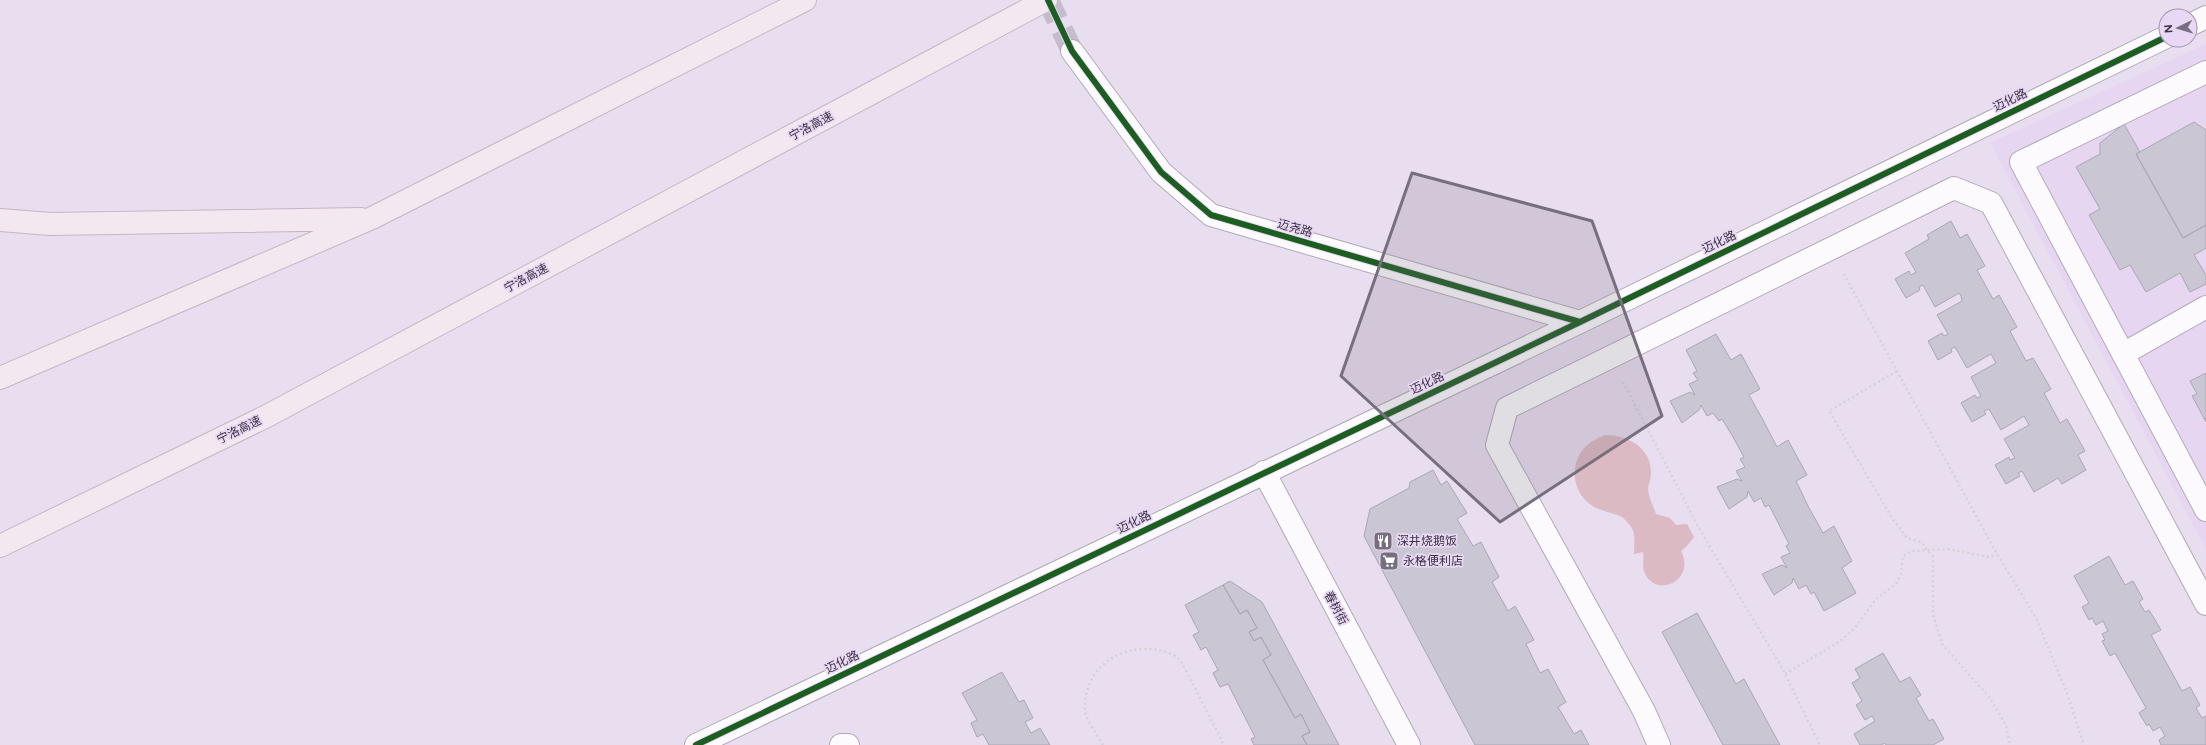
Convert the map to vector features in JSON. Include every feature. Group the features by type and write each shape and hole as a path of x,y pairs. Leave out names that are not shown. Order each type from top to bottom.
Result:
{"highway":[{"path":"0,378 372,218 805,0"},
{"name":"宁洛高速","path":"0,546 266,417 1046,0"},
{"path":"0,220 50,224 372,218"}],"street":[{"name":"迈化路","path":"696,745 1580,322 2158,40"},
{"name":"迈尧路","path":"1072,51 1161,172 1211,215 1580,322"},
{"path":"2206,72 2021,162 2206,510"},
{"path":"1659,745 1644,711 1498,445 1507,408 1954,188 1991,203 2206,604"},
{"path":"2123,354 2206,307"},
{"name":"春树街","path":"1264,472 1409,745"},
{"path":"841,745 848,745"}],"path":[{"path":"1831,248 1997,554 2036,618 2066,693 2084,745"},
{"path":"1610,357 1700,530 1785,674 1820,745"},
{"path":"1897,371 1829,411 1892,518 1907,538 1921,542 1933,557 1933,614 1942,644 1989,697 2006,725 2010,745"},
{"path":"1785,674 1839,642 1854,629 1876,599 1896,584 1901,574 1904,556 1912,551 1948,549 1989,557 1997,554"},
{"path":"1103,745 1085,712 1086,696 1091,681 1099,668 1111,658 1127,650 1145,648 1163,651 1179,659 1224,745"}],"highlighted area":[{"path":"1412,173 1592,221 1662,416 1500,522 1341,376"}],"shaded area":[{"path":"2206,44 2206,549 1990,143"},
{"path":"1605,435 1622,437 1630,440 1643,450 1650,465 1651,476 1648,490 1656,514 1670,518 1676,525 1687,524 1694,537 1681,551 1684,561 1684,570 1680,577 1674,582 1666,585 1658,585 1651,581 1644,571 1643,552 1634,554 1634,533 1628,522 1618,515 1601,510 1588,503 1576,485 1575,470 1580,453 1587,445"}],"building":[{"path":"2194,122 2206,130 2206,225 2183,238 2136,154"},
{"path":"2124,124 2140,152 2136,154 2183,238 2206,225 2206,248 2194,255 2206,275 2206,284 2190,292 2180,273 2146,292 2130,265 2120,270 2089,215 2100,209 2076,167 2100,154 2100,143"},
{"path":"1951,221 1960,238 1967,234 1985,266 1977,270 1993,299 1999,295 2017,327 2010,331 2026,361 2033,358 2051,389 2044,393 2060,423 2067,419 2085,451 2078,455 2086,470 2062,484 2058,478 2034,492 2022,471 2018,473 2020,476 2006,484 1995,465 2009,457 2010,460 2015,458 2004,439 2029,425 2024,416 2001,430 1989,409 1984,411 1986,414 1972,422 1961,403 1975,395 1977,398 1981,396 1971,377 1996,363 1991,354 1967,368 1955,347 1951,349 1952,352 1938,360 1928,341 1942,333 1944,336 1948,334 1937,315 1962,301 1961,296 1959,293 1935,307 1923,285 1919,287 1920,290 1906,298 1895,279 1909,271 1911,275 1916,272 1905,253 1929,239 1927,235"},
{"path":"1716,334 1731,360 1741,354 1760,389 1749,395 1777,447 1788,440 1807,475 1796,481 1809,508 1823,533 1834,526 1852,561 1842,568 1856,593 1824,611 1814,592 1811,594 1806,585 1799,589 1793,578 1792,583 1774,595 1762,574 1782,565 1787,568 1781,557 1790,553 1786,546 1789,544 1769,505 1765,507 1761,498 1754,502 1748,491 1747,497 1729,509 1717,487 1737,479 1742,481 1736,471 1745,467 1740,459 1744,457 1722,419 1719,421 1713,413 1707,416 1701,405 1699,410 1682,423 1670,401 1690,392 1695,395 1689,384 1698,380 1693,373 1697,371 1686,350"},
{"path":"2206,373 2206,422 2192,396 2197,394 2190,381"},
{"path":"1433,470 1441,485 1447,481 1467,513 1457,519 1473,546 1481,542 1499,577 1492,582 1508,611 1515,606 1534,640 1526,644 1540,673 1548,669 1566,702 1558,707 1574,734 1581,730 1589,745 1475,745 1364,536 1370,509 1409,488 1410,482"},
{"path":"2109,556 2125,585 2133,581 2143,599 2139,602 2145,612 2149,610 2161,630 2151,635 2182,691 2190,687 2200,705 2196,708 2202,718 2206,716 2206,745 2161,745 2159,740 2165,736 2160,727 2153,731 2149,724 2147,726 2139,713 2146,708 2115,653 2110,656 2102,641 2105,640 2102,634 2108,631 2103,621 2096,625 2092,618 2089,620 2082,607 2089,603 2074,576"},
{"path":"1230,581 1262,602 1339,745 1307,745 1302,736 1310,732 1301,714 1295,718 1263,660 1271,655 1261,637 1254,641 1249,632 1257,628 1247,610 1240,614 1223,585"},
{"path":"1223,585 1240,614 1247,610 1257,628 1249,632 1254,641 1261,637 1271,655 1263,660 1295,718 1301,714 1310,732 1302,736 1307,745 1254,745 1251,739 1255,737 1228,684 1220,687 1213,673 1218,670 1206,647 1201,650 1193,635 1199,632 1185,605"},
{"path":"1697,613 1736,684 1744,679 1780,745 1723,745 1662,632"},
{"path":"1883,653 1900,682 1910,677 1921,695 1916,698 1929,721 1933,719 1944,739 1933,745 1886,745 1885,743 1881,745 1860,745 1854,734 1875,721 1872,716 1865,720 1856,705 1862,701 1852,683 1860,678 1855,669"},
{"path":"1002,672 1019,702 1024,700 1033,718 1025,722 1031,733 1040,728 1050,745 989,745 983,734 977,737 971,723 977,720 962,693"}],"tunnel":[{"path":"1048,0 1072,51"}],"cycle path":[{"path":"1048,0 1072,51 1161,172 1211,215 1580,322"},
{"path":"696,745 1580,322 2158,41"}],"place":[{"name":"深井烧鹅饭","path":"1383,541"},
{"name":"永格便利店","path":"1389,561"}]}
